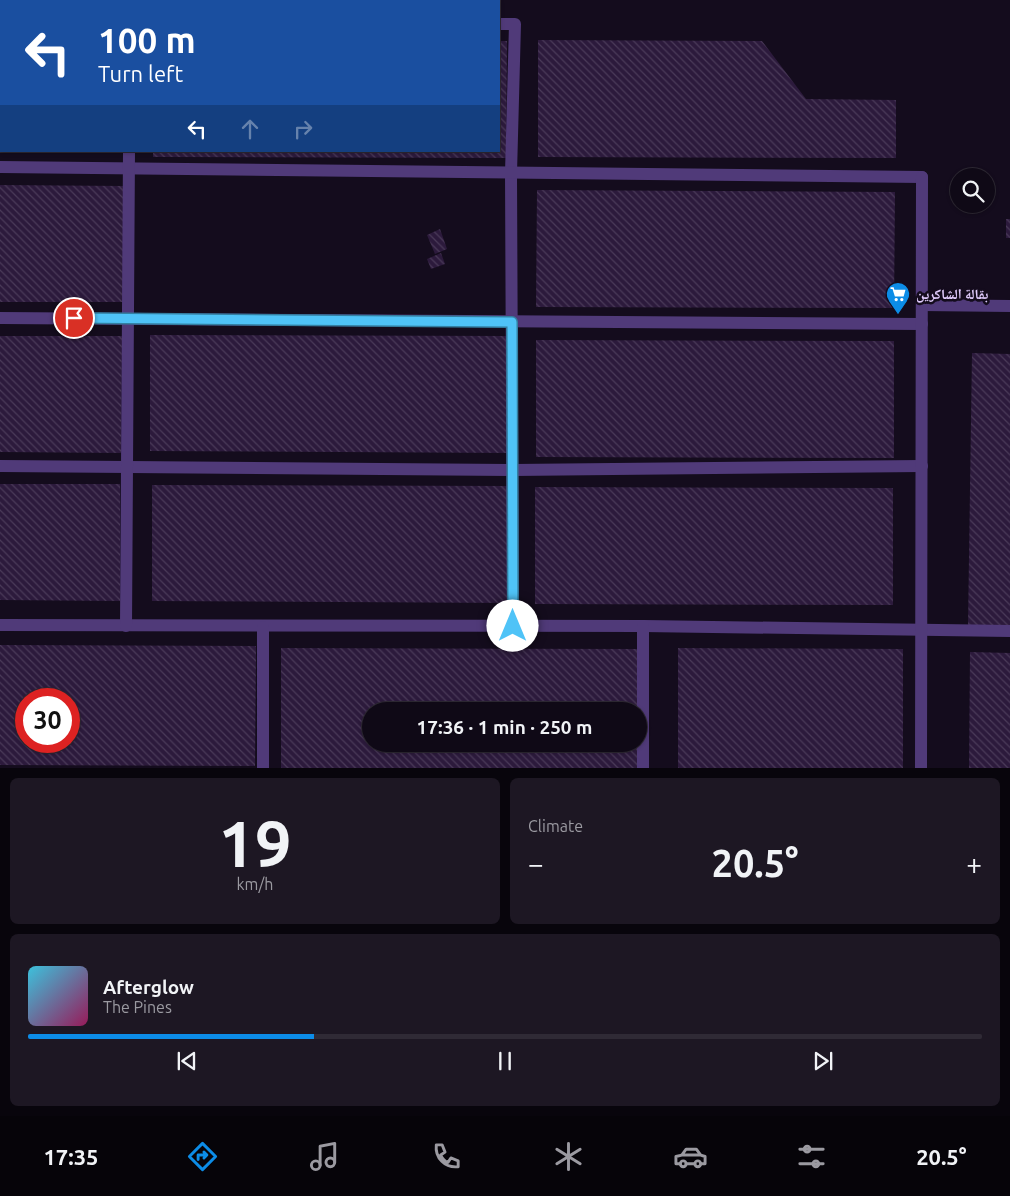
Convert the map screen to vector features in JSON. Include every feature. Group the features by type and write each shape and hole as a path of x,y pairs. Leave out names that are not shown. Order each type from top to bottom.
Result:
{"street":[{"path":"500,24 515,24 512,174 513,626"},
{"path":"126,626 130,152"},
{"path":"0,167 512,174 922,176 921,768"},
{"path":"922,305 1010,306"},
{"path":"0,318 922,324"},
{"path":"0,466 127,469 513,470 922,466"},
{"path":"0,625 263,627 643,626 1010,631"},
{"path":"643,626 643,768"},
{"path":"262,768 263,627"}],"building":[{"path":"538,40 762,41 806,99 896,100 896,158 538,157"},
{"path":"500,41 507,41 506,158 153,157 153,152 500,152"},
{"path":"65,152 110,152 110,153"},
{"path":"0,185 124,186 124,302 0,302"},
{"path":"537,190 895,192 894,308 536,307"},
{"path":"1006,219 1010,219 1010,238 1006,238"},
{"path":"440,229 447,249 435,254 427,235"},
{"path":"441,253 445,264 431,269 427,259"},
{"path":"150,335 508,336 508,453 150,451"},
{"path":"0,336 122,336 121,453 0,452"},
{"path":"536,340 894,341 894,458 536,457"},
{"path":"972,353 1010,354 1010,625 968,625"},
{"path":"0,484 120,484 120,601 0,600"},
{"path":"152,485 510,486 510,603 152,601"},
{"path":"535,487 893,488 893,605 535,604"},
{"path":"0,645 256,646 255,766 0,765"},
{"path":"281,648 641,649 641,702 362,702 362,752 641,752 641,768 281,768"},
{"path":"678,648 903,649 903,768 678,768"},
{"path":"970,652 1010,653 1010,768 969,768"}],"place":[{"name":"بقالة الشاكرين","path":"898,315"}],"route":[{"path":"74,318 512,322 513,626"}]}
